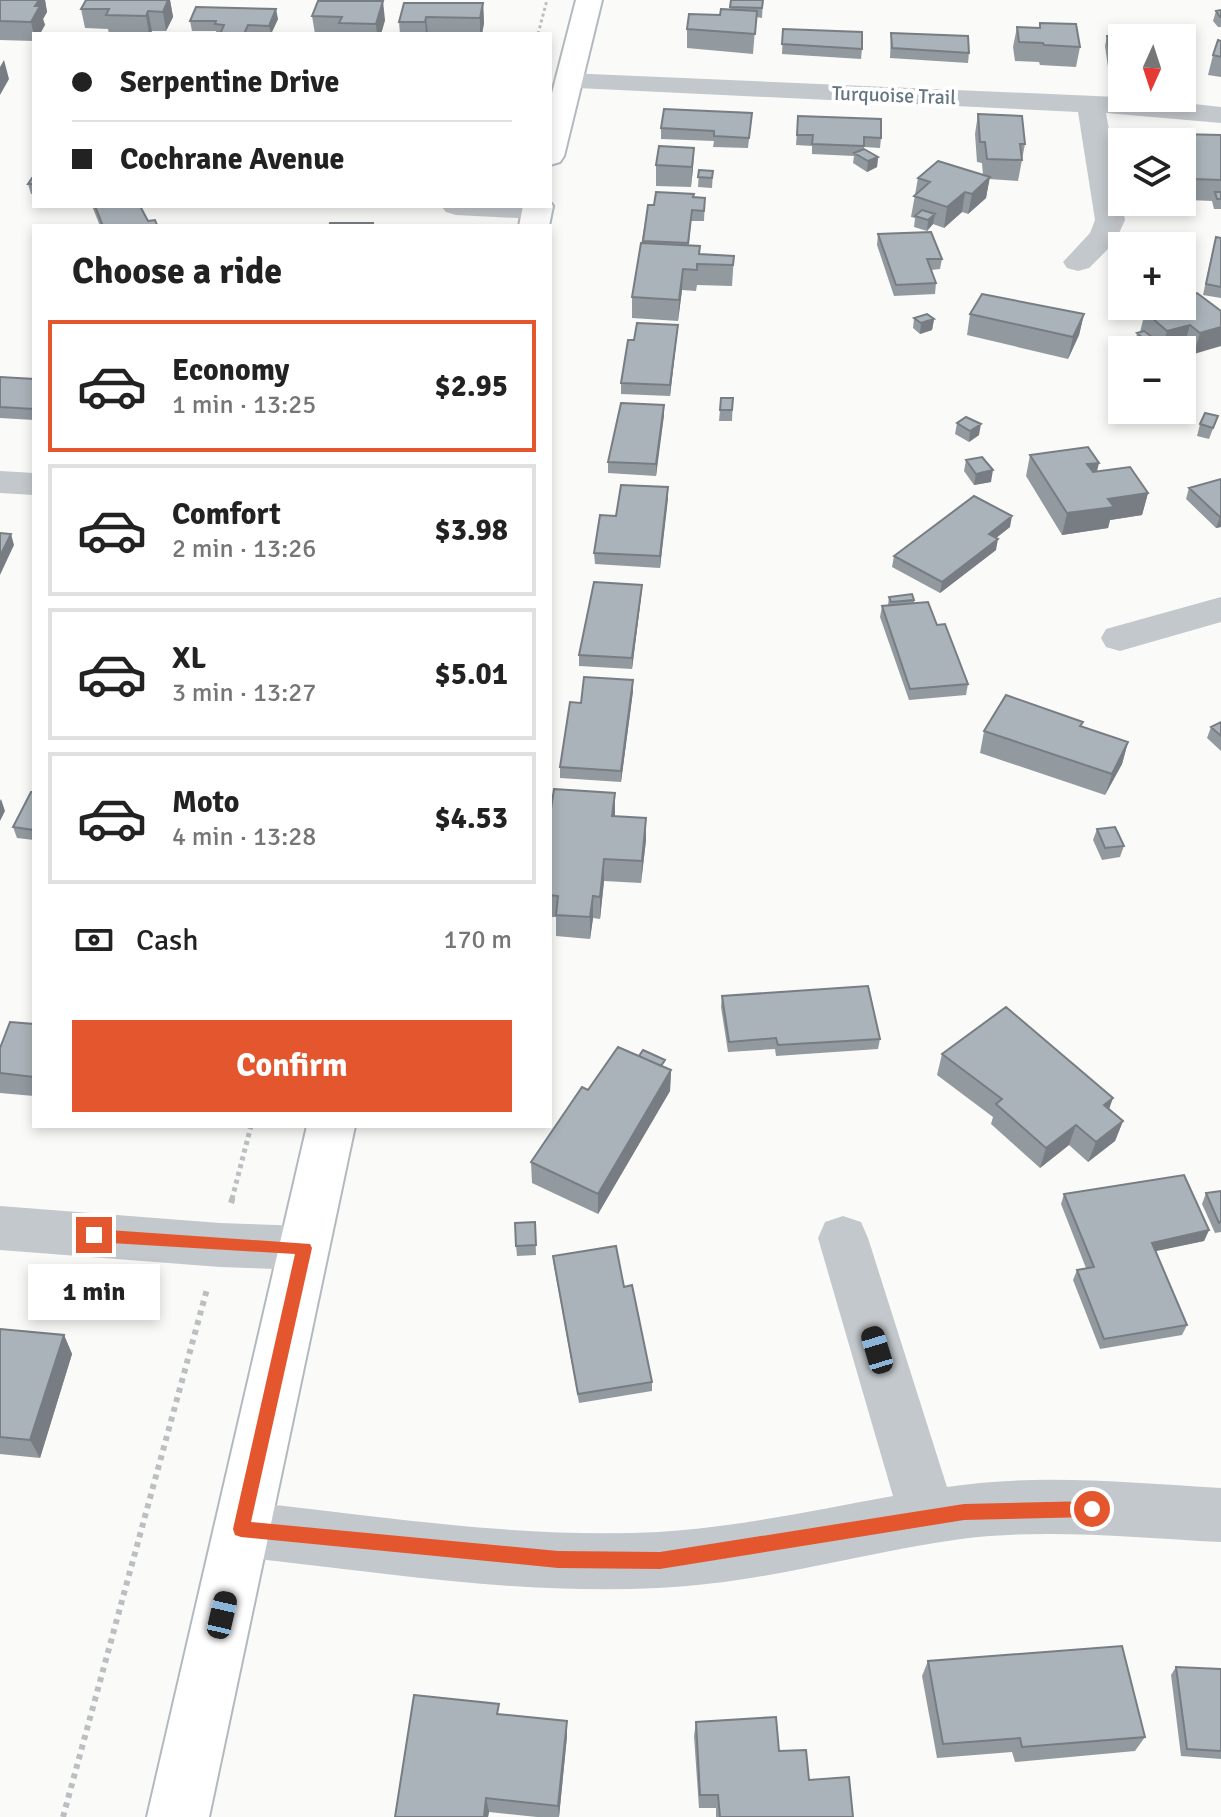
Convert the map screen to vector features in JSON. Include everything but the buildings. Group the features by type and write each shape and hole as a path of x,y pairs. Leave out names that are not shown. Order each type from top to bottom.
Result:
{"street":[{"path":"552,147 589,0"},
{"name":"Turquoise Trail","path":"567,81 1091,104 1221,115"},
{"path":"1078,262 1104,236 1110,220 1091,104"},
{"path":"476,208 537,214"},
{"path":"0,482 32,484"},
{"path":"1120,638 1221,609"},
{"path":"178,1817 331,1128"},
{"path":"0,1228 220,1245 304,1248"},
{"path":"843,1238 928,1518"},
{"path":"241,1529 490,1554 606,1561 709,1555 928,1518 1014,1509 1221,1515"}],"path":[{"path":"539,32 547,0"},
{"path":"63,1817 250,1128"}],"route":[{"path":"94,1235 304,1248 241,1529 558,1560 660,1560 709,1555 964,1512 1092,1509"}]}
